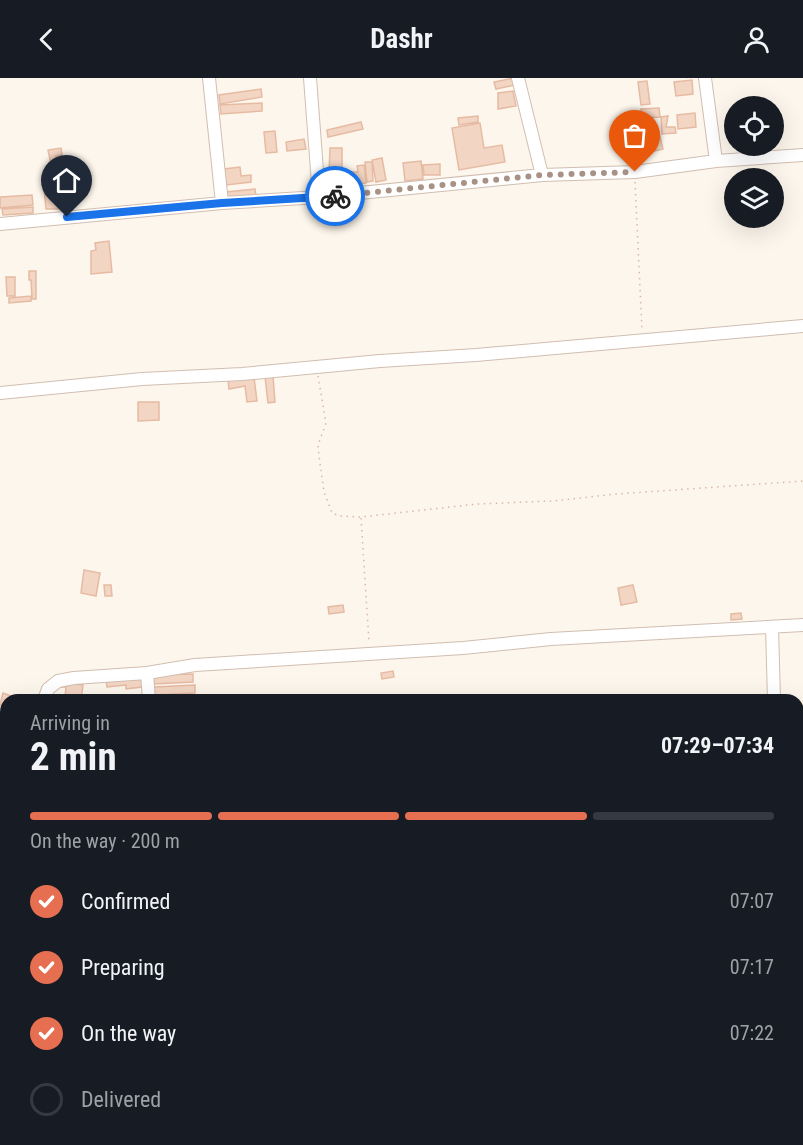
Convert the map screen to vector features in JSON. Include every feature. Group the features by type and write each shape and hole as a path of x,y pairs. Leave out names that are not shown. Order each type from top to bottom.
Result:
{"street":[{"path":"209,78 222,203"},
{"path":"310,78 319,197"},
{"path":"518,78 542,175"},
{"path":"705,78 716,161"},
{"path":"0,224 222,203 319,197 542,175 635,172 716,161 803,155"},
{"path":"0,393 142,379 242,374 803,326"},
{"path":"46,694 48,689 58,681 195,666 463,648 551,639 803,626"},
{"path":"772,627 774,694"},
{"path":"147,673 149,694"}],"path":[{"path":"635,172 643,339"},
{"path":"317,366 326,423 318,445 324,492 332,513 340,516 360,518 477,504 552,501 616,494 803,481"},
{"path":"360,518 369,639 368,654"}],"building":[{"path":"514,78 515,85 496,89 494,82"},
{"path":"692,80 693,94 676,96 674,82"},
{"path":"647,81 650,104 641,105 638,82"},
{"path":"261,89 262,97 220,104 219,95"},
{"path":"513,91 516,106 498,109 498,93"},
{"path":"262,103 262,111 221,114 220,105"},
{"path":"659,108 660,117 641,118 641,109"},
{"path":"695,113 696,127 678,129 677,115"},
{"path":"478,116 478,122 459,125 458,118"},
{"path":"668,116 666,127 675,127 676,133 662,134 661,117"},
{"path":"361,122 363,129 328,137 327,130"},
{"path":"480,123 484,148 502,145 505,162 459,170 452,128"},
{"path":"275,131 277,152 266,153 264,132"},
{"path":"659,133 663,149 654,151 649,136"},
{"path":"304,139 306,149 287,151 286,142"},
{"path":"61,148 62,155 56,156 58,163 51,164 48,150"},
{"path":"330,148 342,148 342,173 329,172"},
{"path":"382,158 386,180 376,182 372,160"},
{"path":"421,161 423,179 405,181 403,163"},
{"path":"365,162 372,162 373,181 367,182"},
{"path":"440,164 440,175 424,175 423,165"},
{"path":"364,165 366,183 353,184 352,172 358,172 357,166"},
{"path":"240,167 241,176 251,175 251,182 226,185 224,169"},
{"path":"69,187 71,209 46,209 44,189"},
{"path":"255,189 256,197 227,200 226,192"},
{"path":"32,195 33,205 0,208 0,197"},
{"path":"33,207 33,213 3,215 2,209"},
{"path":"109,241 112,272 91,274 91,251 96,250 95,243"},
{"path":"29,271 36,271 36,299 32,299"},
{"path":"6,277 15,277 15,296 7,296"},
{"path":"31,296 31,301 9,303 9,298"},
{"path":"273,376 275,402 268,403 265,377"},
{"path":"254,377 257,401 247,402 245,386 229,389 228,380"},
{"path":"138,402 159,402 159,420 138,421"},
{"path":"84,570 100,573 96,596 81,593"},
{"path":"104,585 111,585 112,596 105,596"},
{"path":"633,585 637,602 621,605 618,588"},
{"path":"343,605 344,612 329,614 328,607"},
{"path":"741,613 742,619 731,620 731,614"},
{"path":"393,671 394,677 382,679 381,673"},
{"path":"193,674 193,682 153,684 153,675"},
{"path":"141,676 142,687 126,689 126,685 107,687 106,680"},
{"path":"61,682 83,685 82,694 65,694 66,687 60,687"},
{"path":"195,685 195,693 154,694 154,687"}],"way so far":[{"path":"335,196 542,175 635,172"}],"route":[{"path":"67,217 222,203 335,196"}]}
